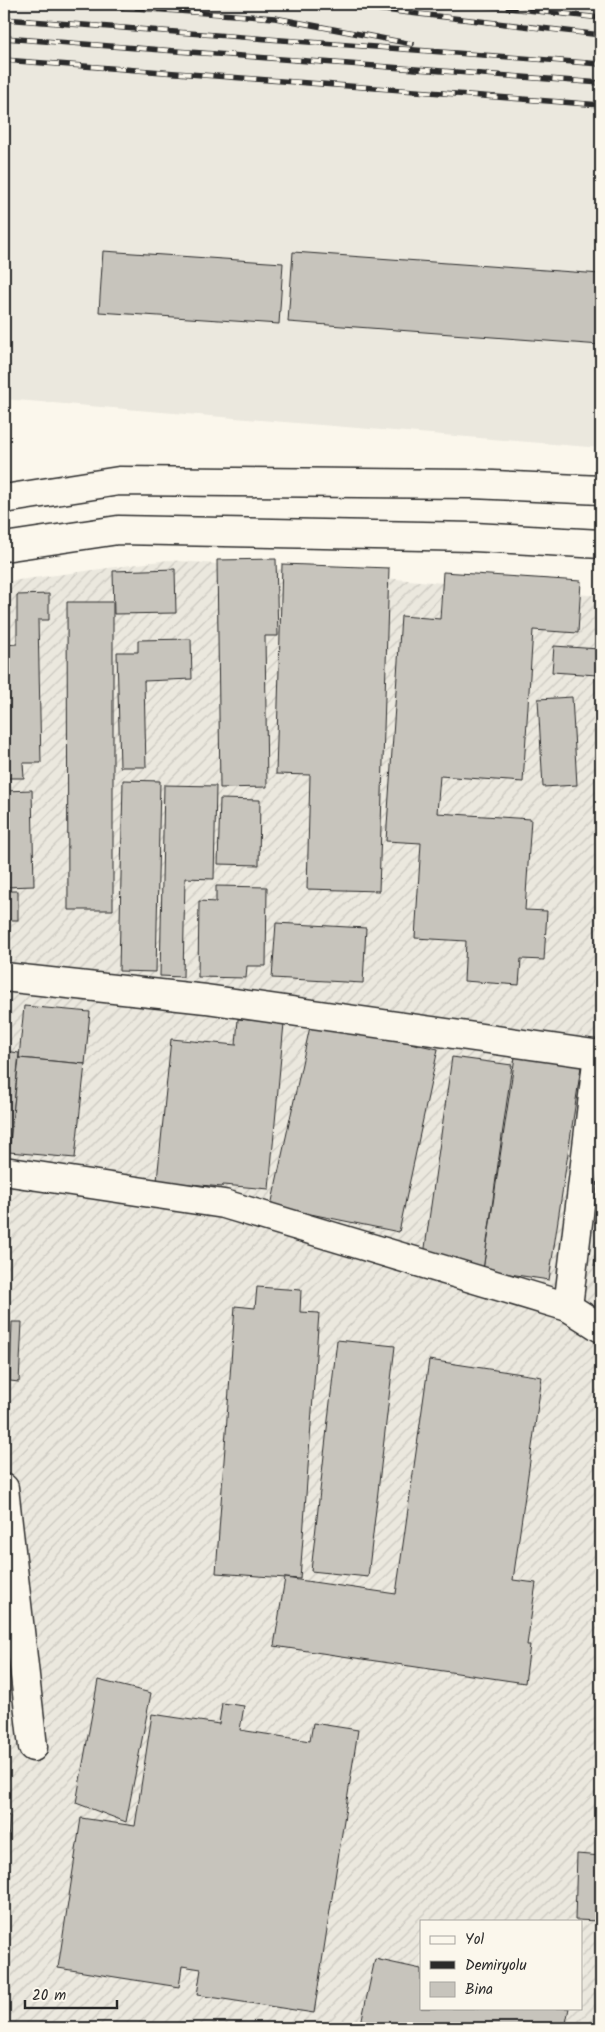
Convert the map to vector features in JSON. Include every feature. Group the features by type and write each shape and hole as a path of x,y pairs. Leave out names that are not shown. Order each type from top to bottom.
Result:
{"street":[{"path":"4,499 119,481 472,484 601,490"},
{"path":"4,547 118,530 474,537 601,544"},
{"path":"4,976 206,999 600,1054 568,1307"},
{"path":"4,1171 224,1204 568,1307 601,1328"},
{"path":"4,1488 33,1747"}],"shaded area":[{"path":"4,4 601,4 601,448 4,399"},
{"path":"168,560 601,595 601,2028 4,2028 4,582"}],"building":[{"path":"103,251 283,263 279,324 99,312"},
{"path":"293,252 601,274 601,345 288,322"},
{"path":"276,559 278,636 265,636 267,787 220,788 217,560"},
{"path":"282,564 389,568 379,891 307,889 310,775 276,774"},
{"path":"175,569 176,613 114,614 113,571"},
{"path":"443,572 581,581 578,633 533,630 523,782 440,776 437,813 531,819 525,910 547,911 544,960 521,959 519,985 464,981 466,941 415,938 421,843 386,841 401,616 440,619"},
{"path":"49,594 49,620 38,620 41,763 23,763 24,778 4,778 4,645 17,644 17,595"},
{"path":"67,602 113,602 113,910 68,910"},
{"path":"191,639 192,679 144,681 146,767 120,767 117,652 138,652 138,640"},
{"path":"554,646 599,649 597,675 552,672"},
{"path":"572,697 577,785 543,787 538,699"},
{"path":"123,780 160,781 156,972 119,971"},
{"path":"164,785 216,786 214,879 185,878 183,977 160,976"},
{"path":"32,790 34,886 4,887 4,791"},
{"path":"220,799 260,800 259,865 218,864"},
{"path":"216,886 267,887 266,966 247,966 246,978 198,977 199,901 216,902"},
{"path":"4,891 18,891 18,920 4,920"},
{"path":"276,923 366,928 363,983 272,978"},
{"path":"24,1006 90,1012 85,1064 19,1058"},
{"path":"238,1019 284,1023 269,1189 157,1181 171,1039 236,1045"},
{"path":"311,1022 438,1049 399,1232 271,1206"},
{"path":"516,1050 582,1060 549,1280 483,1270"},
{"path":"4,1051 19,1053 10,1147 4,1146"},
{"path":"452,1057 512,1065 483,1270 423,1262"},
{"path":"19,1058 85,1064 75,1158 9,1152"},
{"path":"601,1215 601,1267 594,1266"},
{"path":"257,1287 301,1290 300,1312 319,1313 300,1579 216,1573 235,1306 255,1308"},
{"path":"12,1322 22,1322 19,1382 10,1381"},
{"path":"337,1340 395,1346 368,1577 311,1571"},
{"path":"429,1360 542,1377 513,1580 536,1583 527,1645 530,1645 525,1683 274,1646 285,1578 396,1594"},
{"path":"98,1680 151,1693 126,1822 76,1803"},
{"path":"222,1703 244,1706 240,1730 310,1741 313,1723 358,1730 314,2013 197,1995 201,1969 182,1966 179,1987 58,1968 81,1818 135,1826 152,1714 219,1724"},
{"path":"4,1815 10,1816 4,1884"},
{"path":"577,1854 601,1856 601,1921 575,1920"},
{"path":"375,1959 420,1969 420,2010 569,2010 565,2028 360,2028"}],"railway":[{"path":"80,4 275,18 412,44"},
{"path":"332,4 601,35"},
{"path":"473,4 601,18"},
{"path":"4,19 601,64"},
{"path":"4,38 601,83"},
{"path":"4,60 601,105"}]}
